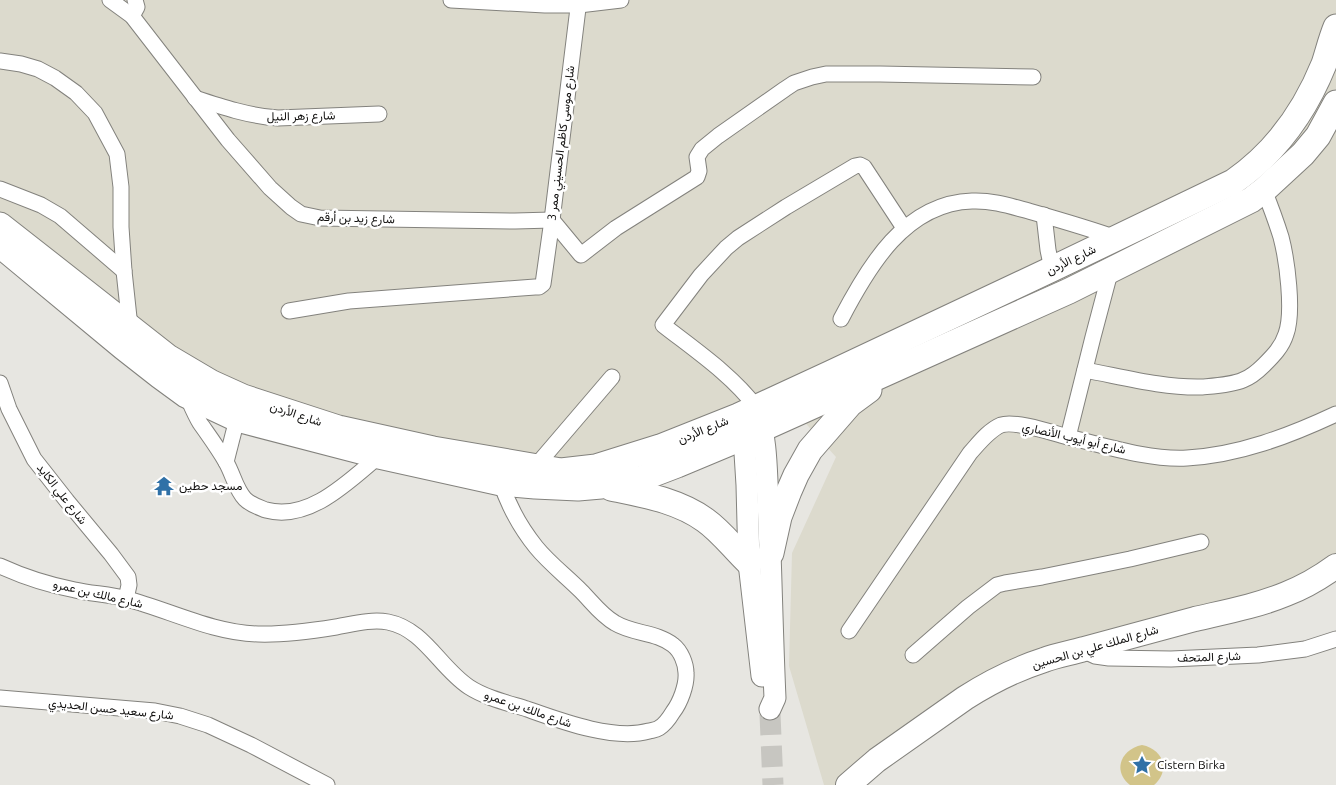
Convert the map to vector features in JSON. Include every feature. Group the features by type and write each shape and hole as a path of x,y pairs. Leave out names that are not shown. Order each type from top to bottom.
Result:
{"highway":[{"name":"شارع الأردن","path":"0,246 122,347 186,395 237,419 379,456 501,483 578,488 601,486 643,478 677,465 831,373 1233,182 1257,163 1282,138 1296,118 1324,64 1336,27"},
{"name":"شارع الأردن","path":"0,225 168,357 212,383 243,397 338,428 433,449 561,471 596,467 750,422 900,368 1069,291 1251,200 1303,154 1318,136 1336,104"},
{"path":"771,553 779,517 796,475 810,450 850,404 900,368"},
{"path":"601,486 650,496 688,510 721,534 749,563"}],"main road":[{"path":"750,422 766,450 775,698 770,712 766,700 760,661 749,563 747,485 750,422"},
{"name":"شارع الملك علي بن الحسين","path":"848,785 877,760 980,688 1020,669 1148,631 1245,607 1284,595 1304,586 1336,566"}],"street":[{"name":"شارع زيد بن أرقم","path":"110,0 132,16 228,140 270,188 301,214 320,218 552,220"},
{"path":"132,16 137,7 135,0"},
{"path":"451,0 545,5 622,0"},
{"name":"شارع موسى كاظم الحسيني ممر 3","path":"289,312 349,301 541,285 544,281 579,3"},
{"path":"0,61 38,69 76,93 95,113 117,154 121,187 124,271 130,328"},
{"path":"552,220 581,254 616,228 697,177 699,171 698,154 718,136 794,83 812,77 826,74 880,74 1033,77"},
{"name":"شارع زهر النيل","path":"195,98 264,117 379,114"},
{"path":"750,422 744,392 732,380 663,325 701,275 720,253 738,238 855,166 860,165 864,167 904,228"},
{"path":"0,189 41,205 60,216 124,271"},
{"path":"1085,370 1150,383 1203,387 1245,380 1273,356 1286,335 1290,312 1289,288 1281,237 1264,190"},
{"path":"841,319 874,262 904,228 921,216 940,207 966,201 988,202 1064,220 1116,238"},
{"path":"1044,215 1052,269"},
{"path":"1068,437 1111,269"},
{"path":"535,467 612,377"},
{"name":"شارع علي الكايد","path":"0,383 9,410 34,459 128,577 129,585 126,598"},
{"path":"186,395 199,422 226,462 240,493 246,500 258,508 282,512 297,511 316,503 341,488 379,456"},
{"name":"شارع أبو أيوب الأنصاري","path":"849,631 960,467 976,446 989,433 1001,425 1026,427 1143,454 1186,458 1254,446 1306,428 1336,414"},
{"path":"226,462 237,419"},
{"name":"شارع مالك بن عمرو","path":"0,566 36,580 75,590 126,598 211,626 255,634 275,634 371,621 395,624 418,636 453,674 469,687 488,696 565,722 619,734 630,735 659,728 678,706 686,680 686,670 675,646 661,638 640,633 617,624 605,616 536,548 515,517 501,483"},
{"path":"913,655 968,607 997,585 1130,559 1201,542"},
{"name":"شارع المتحف","path":"1082,650 1095,656 1108,658 1171,659 1258,655 1305,649 1336,639"},
{"name":"شارع سعيد حسن الحديدي","path":"0,698 155,711 180,716 208,725 251,745 327,785"}],"shaded area":[{"path":"0,0 1336,0 1336,561 1298,595 967,689 840,785 824,785 789,666 792,553 836,457 772,386 605,474 296,420 204,383 0,223"},
{"name":"Cistern Birka","path":"1142,745 1149,747 1160,755 1163,767 1162,773 1154,785 1130,785 1121,773 1121,761 1129,751"}],"tunnel":[{"path":"770,714 773,785"}],"place":[{"name":"مسجد حطين","path":"164,486"},
{"name":"Cistern Birka","path":"1142,765"}]}
